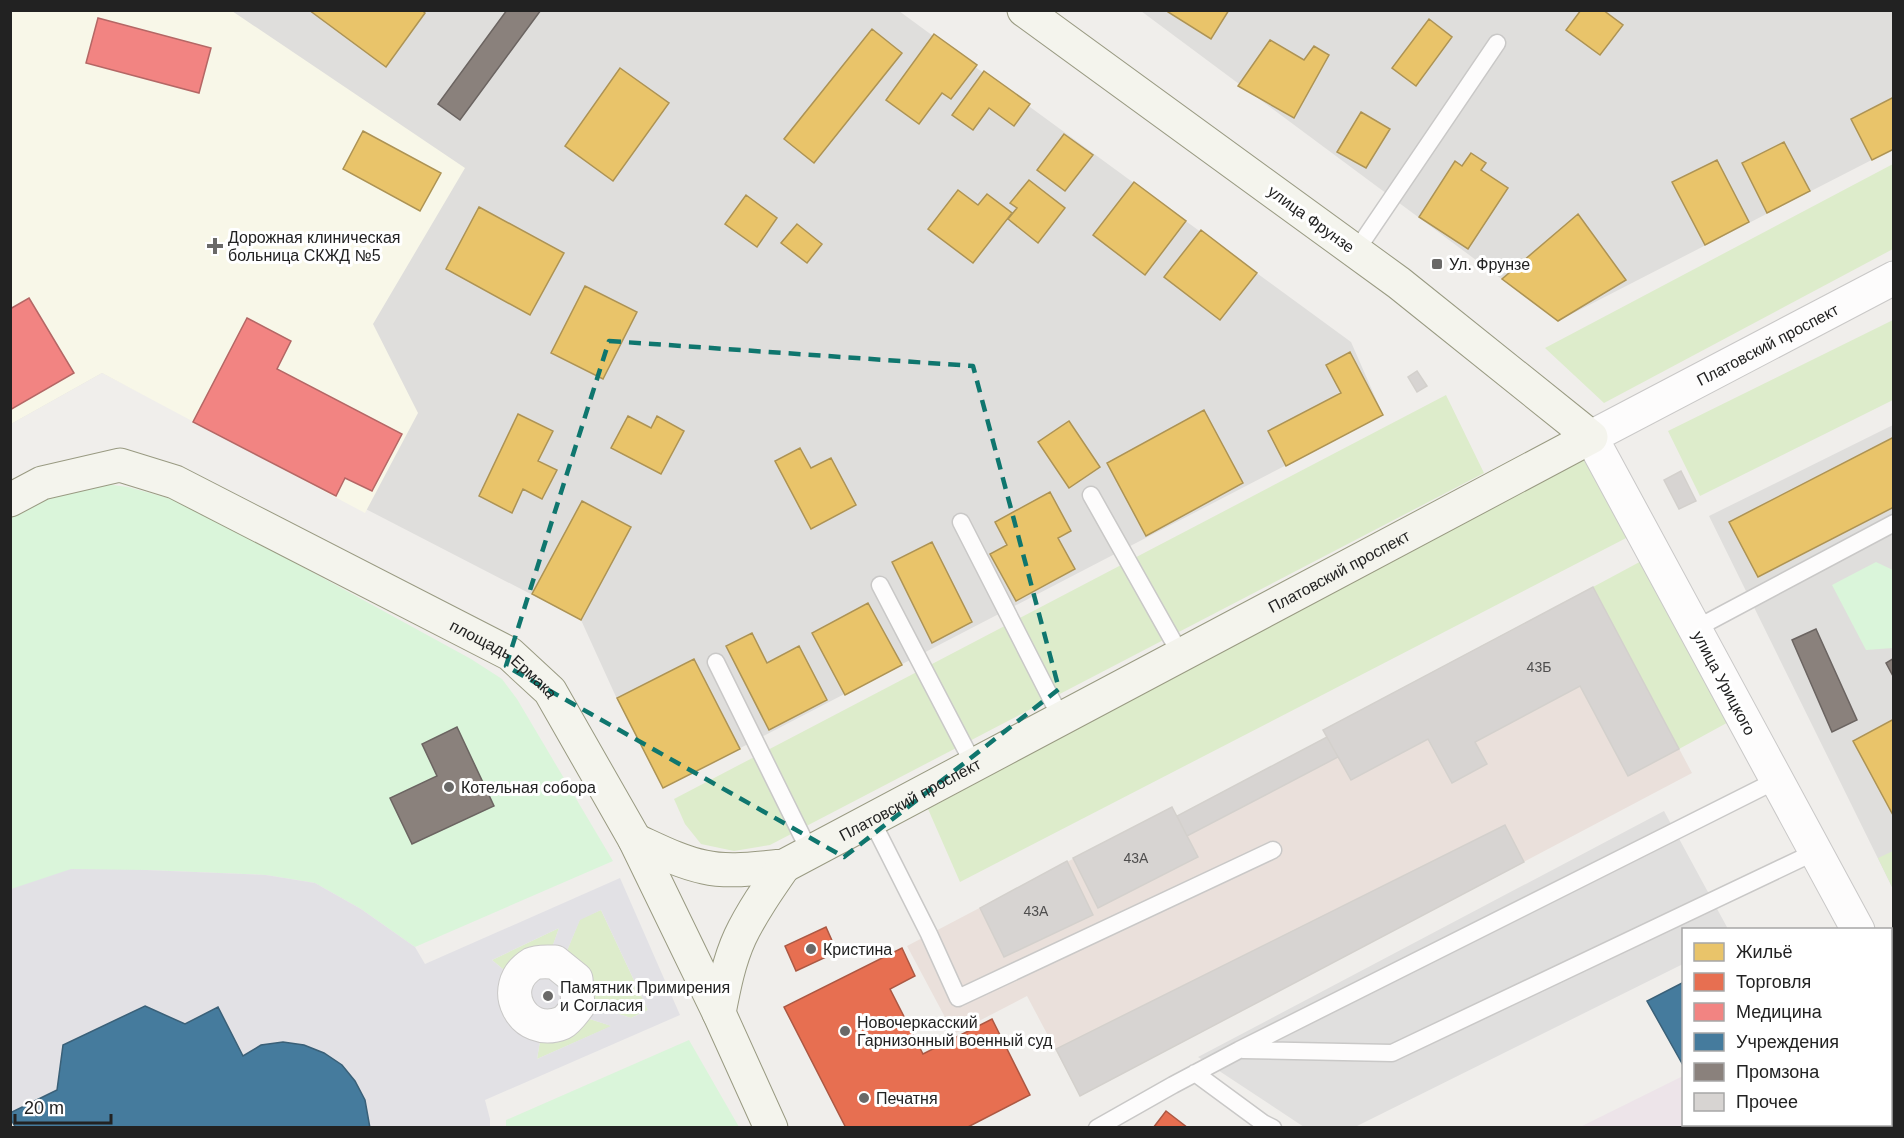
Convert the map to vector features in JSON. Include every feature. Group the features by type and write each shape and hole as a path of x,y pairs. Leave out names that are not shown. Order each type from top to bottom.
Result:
{"street":[{"name":"улица Фрунзе","path":"1024,10 1399,283 1591,436"},
{"name":"Платовский проспект","path":"635,840 671,857 705,867 742,870 797,859 1591,436 1893,278"},
{"name":"улица Урицкого","path":"1591,436 1857,928"},
{"name":"площадь Ермака","path":"10,500 42,483 120,465 175,482 510,654 550,690 635,840 719,1013 771,1128"},
{"name":"Платовский проспект","path":"719,1013 726,976 740,938 760,901 797,859"}],"lane":[{"path":"1356,251 1497,43"},
{"path":"1091,495 1181,655"},
{"path":"961,522 1061,718"},
{"path":"1695,629 1893,523"},
{"path":"880,585 974,765"},
{"path":"716,662 797,859"},
{"path":"1097,1128 1239,1050 1777,780"},
{"path":"871,819 958,998 1273,850"},
{"path":"1239,1050 1392,1053 1815,852"},
{"path":"1195,1073 1273,1128"}],"highlighted area":[{"path":"609,341 973,366 1059,689 844,857 506,666"}],"shaded area":[{"path":"11,10 899,11 1351,342 1383,415 663,788 617,699 581,620 102,373 11,424"},
{"name":"Дорожная клиническая больница СКЖД №5","path":"11,11 232,11 465,168 373,324 418,413 365,513 102,373 11,424"},
{"path":"1141,11 1893,11 1893,149 1558,321"},
{"path":"1893,425 1893,889 1709,516"},
{"path":"1593,587 1692,773 1080,1096 1027,996 954,1034 907,946 1172,807 1177,816 1327,737 1323,730"},
{"path":"1664,811 1727,928 1682,928 1682,964 1355,1127 1304,1127 1198,1057"},
{"path":"71,869 266,875 315,883 361,909 415,947 425,964 620,878 680,1015 485,1100 490,1127 370,1128 365,1100 355,1081 342,1065 324,1053 304,1045 283,1042 261,1045 243,1056 218,1008 185,1024 145,1006 63,1045 57,1090 11,1113 11,889","holes":["601,910 648,1010 631,1018 586,1003 564,958 580,920","559,928 550,953 510,975 492,960","581,1016 611,1026 537,1059 541,1035"]},
{"path":"1682,1076 1682,1126 1870,1127 1578,1128"}],"green space":[{"path":"1893,164 1893,249 1604,403 1545,348"},
{"path":"1893,320 1893,400 1700,496 1668,431"},
{"path":"1446,395 1484,473 770,845 734,851 701,844 685,824 674,799"},
{"path":"1587,455 1632,535 960,882 928,809"},
{"path":"98,483 128,487 186,503 471,659 502,679 517,699 613,861 415,947 361,909 315,883 266,875 146,870 11,889 11,517 56,492"},
{"path":"1647,558 1734,719 1679,749 1593,587"},
{"path":"1876,562 1893,570 1893,648 1866,650 1832,585"},
{"path":"1893,851 1893,889 1878,858"},
{"path":"601,910 648,1010 631,1018 585,1003 564,958 580,919"},
{"path":"559,928 550,954 510,975 492,960"},
{"path":"580,1016 612,1026 537,1059 541,1035"},
{"path":"689,1040 739,1127 506,1127 506,1120"}],"building: Жильё":[{"path":"309,10 422,10 425,13 386,67"},
{"path":"1169,10 1229,10 1211,39 1168,12"},
{"path":"1581,10 1603,10 1623,25 1600,55 1566,30"},
{"path":"1429,19 1452,37 1416,86 1392,68"},
{"path":"872,29 902,53 814,163 784,139"},
{"path":"934,34 977,65 951,99 942,93 919,124 886,100"},
{"path":"1270,40 1304,60 1314,46 1329,55 1294,118 1238,86"},
{"path":"620,68 669,103 613,181 565,146"},
{"path":"984,71 1030,104 1014,126 989,108 973,130 952,115"},
{"path":"1894,97 1894,149 1872,160 1851,119"},
{"path":"1361,112 1390,129 1366,168 1337,152"},
{"path":"363,131 441,173 420,211 343,169"},
{"path":"1064,134 1093,155 1065,191 1037,170"},
{"path":"1784,142 1810,191 1767,213 1742,163"},
{"path":"1471,153 1486,163 1481,170 1508,188 1468,249 1419,217 1455,161 1462,166"},
{"path":"1717,160 1749,222 1705,245 1672,182"},
{"path":"1029,180 1065,208 1038,243 1008,219 1017,208 1010,203"},
{"path":"1134,182 1186,221 1145,275 1093,235"},
{"path":"958,190 978,205 987,194 1012,213 973,263 928,229"},
{"path":"746,195 777,218 757,247 725,224"},
{"path":"479,207 564,253 530,315 446,269"},
{"path":"1578,214 1626,280 1558,321 1502,279"},
{"path":"797,224 822,244 807,263 781,243"},
{"path":"1201,230 1257,273 1220,320 1164,277"},
{"path":"585,286 637,312 603,379 551,353"},
{"path":"1350,352 1383,415 1286,466 1268,431 1341,393 1326,365"},
{"path":"1204,410 1243,483 1146,536 1107,463"},
{"path":"518,414 553,431 538,461 557,470 542,499 523,489 512,513 479,496"},
{"path":"628,416 651,428 657,416 684,431 661,474 611,448"},
{"path":"1069,421 1100,467 1069,488 1038,442"},
{"path":"1894,437 1894,507 1758,577 1729,522"},
{"path":"800,448 811,468 831,458 856,505 811,529 775,461"},
{"path":"1050,492 1071,531 1058,538 1075,569 1016,601 990,554 1007,545 995,522"},
{"path":"582,501 631,527 581,620 532,594"},
{"path":"932,542 972,622 932,643 892,562"},
{"path":"868,603 902,665 845,695 812,633"},
{"path":"752,633 767,663 799,646 827,700 769,730 726,646"},
{"path":"694,659 740,749 663,788 617,698"},
{"path":"1894,719 1894,817 1853,741"}],"building: Торговля":[{"name":"Кристина","path":"826,927 837,952 796,971 785,946"},
{"path":"902,948 915,976 890,989 923,1054 992,1019 1030,1095 966,1128 846,1128 784,1007"},
{"path":"1166,1111 1188,1128 1153,1128"}],"building: Медицина":[{"path":"98,18 211,48 199,93 86,63"},
{"path":"29,298 74,373 10,410 10,309"},
{"path":"247,318 291,341 277,369 402,434 372,491 345,478 336,496 193,422"}],"building: Учреждения":[{"path":"1682,983 1682,1063 1647,1001"},
{"path":"145,1006 185,1024 218,1007 243,1056 261,1045 283,1042 304,1045 324,1053 342,1065 355,1081 365,1100 370,1128 16,1128 10,1118 10,1113 57,1090 63,1045"}],"building: Промзона":[{"path":"507,10 541,10 460,120 438,104"},
{"path":"1816,629 1857,720 1832,732 1792,640"},
{"path":"1894,658 1894,678 1886,663"},
{"name":"Котельная собора","path":"457,727 494,806 412,844 390,798 437,776 422,744"},
{"path":"1714,1126 1869,1126 1870,1128 1715,1128"}],"building: Прочее":[{"path":"1417,371 1427,386 1417,392 1408,377"},
{"path":"1681,471 1696,501 1679,509 1664,480"},
{"path":"1593,587 1679,749 1628,776 1580,686 1475,742 1487,764 1452,783 1428,739 1351,780 1323,730"},
{"path":"1327,737 1338,757 1187,836 1177,816"},
{"path":"1172,807 1198,857 1098,908 1073,858"},
{"path":"1505,825 1524,862 1080,1096 1056,1049"},
{"path":"1067,861 1093,915 1004,957 980,908"}],"place":[{"name":"Дорожная клиническая больница СКЖД №5","path":"215,246"},
{"name":"Ул. Фрунзе","path":"1437,264"},
{"name":"Котельная собора","path":"449,787"},
{"name":"Кристина","path":"811,949"},
{"name":"Памятник Примирения и Cогласия","path":"548,996"},
{"name":"Новочеркасский Гарнизонный военный суд","path":"845,1031"},
{"name":"Печатня","path":"864,1098"}]}
